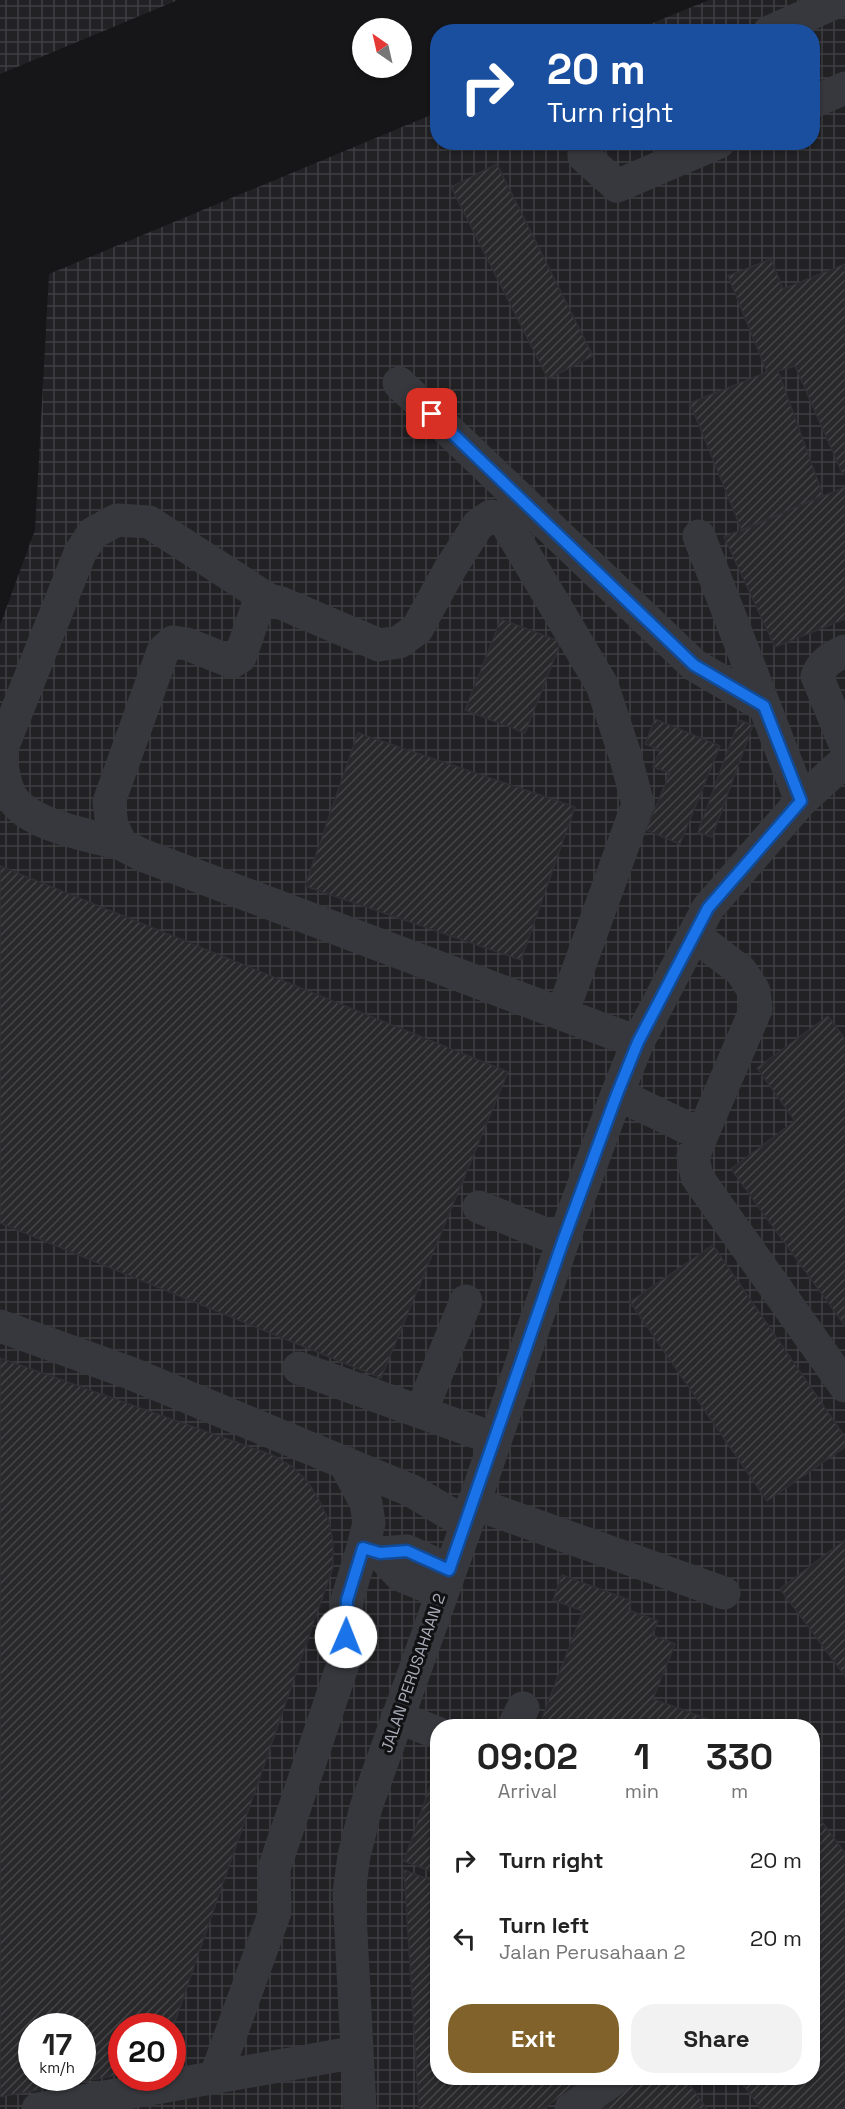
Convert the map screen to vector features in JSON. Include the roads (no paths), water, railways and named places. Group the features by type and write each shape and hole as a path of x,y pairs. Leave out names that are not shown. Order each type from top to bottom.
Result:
{"street":[{"path":"787,24 842,0"},
{"path":"820,99 845,88"},
{"path":"584,150 584,156 617,186 700,150"},
{"path":"399,383 694,665 764,706"},
{"path":"561,1014 638,804 602,685 503,518 491,516 478,525 450,569 417,629 399,642 379,645 269,600 149,522 117,520 93,533 80,553 0,753 4,779 16,804 39,820 121,844 142,855 561,1014 638,1042"},
{"path":"699,536 801,801"},
{"path":"121,844 112,825 109,802 163,651 173,642 187,644 232,662 240,657 257,608 269,600"},
{"path":"845,651 820,667 816,676 845,744"},
{"name":"JALAN PERUSAHAAN 2","path":"360,2109 350,1883 354,1856 366,1807 470,1514 563,1241 638,1042 708,908 801,801 845,761"},
{"path":"694,935 741,971 754,991 756,1009 693,1157 697,1177 845,1386"},
{"path":"617,1094 702,1135"},
{"path":"478,1207 563,1241"},
{"path":"421,1412 466,1301"},
{"path":"0,1326 130,1373 470,1514 724,1593"},
{"path":"299,1368 495,1439"},
{"path":"215,2078 275,1912 274,1869 346,1655 347,1600 371,1550 366,1503 344,1462"},
{"path":"371,1550 407,1551 445,1581"},
{"path":"397,1717 430,1729"},
{"path":"38,2109 357,2052"},
{"path":"571,2109 606,2085"}]}
